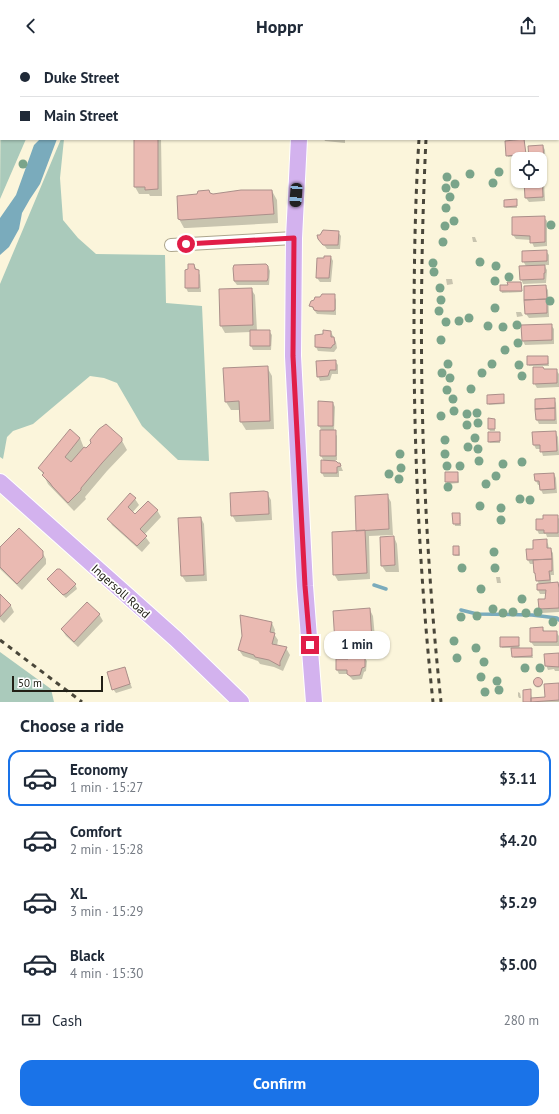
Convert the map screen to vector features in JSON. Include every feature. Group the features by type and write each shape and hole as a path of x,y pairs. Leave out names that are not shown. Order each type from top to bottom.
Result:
{"main road":[{"path":"299,140 294,238 293,356 305,586 314,702"},
{"name":"Ingersoll Road","path":"0,482 176,639 241,702"}],"street":[{"path":"171,245 294,238"}],"green space":[{"path":"0,140 26,140 0,199"},
{"path":"61,140 64,140 60,178 63,220 78,238 96,254 165,255 166,303 202,306 209,461 178,460 142,426 117,383 104,378 90,376 33,424 13,431 7,437 3,459 0,457 0,284"},
{"path":"0,652 51,689 54,702 0,702"}],"water":[{"path":"39,140 57,140 40,184 22,213 19,229 9,247 0,255 0,218 16,195 34,145"}],"building":[{"path":"134,140 158,140 158,189 145,190 145,187 134,187"},
{"path":"524,140 526,152 511,152 511,156 506,156 505,141"},
{"path":"543,145 543,152 528,152 528,146"},
{"path":"524,188 543,188 543,197 525,198"},
{"path":"209,190 210,193 213,194 241,190 272,190 274,214 178,219 177,196 197,194 198,191"},
{"path":"517,199 517,206 504,207 504,200"},
{"path":"545,216 545,242 530,243 530,236 512,235 512,217"},
{"path":"323,230 339,231 338,245 323,245 318,239 317,235 320,235"},
{"path":"547,250 547,261 522,262 522,251"},
{"path":"324,256 331,256 329,278 316,278 317,258 324,258"},
{"path":"188,264 194,264 195,269 199,270 199,288 185,288 185,270 188,269"},
{"path":"266,264 268,266 267,281 234,281 234,265"},
{"path":"545,265 544,279 520,280 519,266"},
{"path":"507,282 521,282 522,291 500,291 500,285 508,285"},
{"path":"546,285 547,299 524,300 524,286"},
{"path":"252,288 253,325 220,326 219,289"},
{"path":"322,294 335,294 334,311 318,311 309,306 315,297 320,297"},
{"path":"547,299 547,313 525,314 524,300"},
{"path":"552,324 552,340 522,341 521,325"},
{"path":"250,330 270,330 270,346 250,346"},
{"path":"323,330 331,331 331,337 334,337 335,344 331,348 315,347 315,335 323,334"},
{"path":"527,356 548,356 548,364 527,365"},
{"path":"336,360 336,370 330,370 328,376 317,377 316,361"},
{"path":"268,366 270,421 240,422 239,401 225,402 223,368"},
{"path":"533,367 557,369 557,383 533,384"},
{"path":"504,394 504,403 487,404 487,395"},
{"path":"555,398 555,408 535,409 535,399"},
{"path":"318,401 333,402 333,426 318,426"},
{"path":"555,408 555,420 536,420 535,409"},
{"path":"488,418 495,419 495,429 488,429"},
{"path":"106,424 122,438 122,441 81,488 81,490 68,503 42,475 44,473 38,468 70,429 80,438 65,457 71,462 84,447 86,448 91,443 90,440 99,429"},
{"path":"320,430 336,430 336,456 320,456"},
{"path":"556,431 557,451 540,452 540,445 533,445 532,432"},
{"path":"488,432 500,432 500,441 488,442"},
{"path":"321,460 336,461 340,463 341,466 337,467 337,473 321,473"},
{"path":"445,472 458,472 458,482 445,482"},
{"path":"554,473 555,489 540,490 539,481 535,481 534,474"},
{"path":"268,492 269,514 231,516 230,493"},
{"path":"130,493 136,498 128,507 135,514 148,501 158,510 140,529 147,536 137,546 107,519"},
{"path":"388,494 389,529 356,531 355,496"},
{"path":"452,513 460,513 460,524 453,524"},
{"path":"543,515 558,515 558,533 544,533 544,530 536,530 536,519 543,519"},
{"path":"201,517 204,575 181,576 178,518"},
{"path":"19,528 43,551 43,557 17,584 0,567 0,547"},
{"path":"365,530 367,573 333,575 332,532"},
{"path":"394,536 395,565 381,566 380,537"},
{"path":"547,539 547,548 551,548 552,559 527,560 526,549 533,549 533,540"},
{"path":"453,546 459,546 459,555 453,555"},
{"path":"552,559 552,571 549,571 550,580 536,581 533,560"},
{"path":"57,569 60,569 76,584 63,595 47,579"},
{"path":"558,582 559,608 539,609 538,599 545,599 546,590 537,590 537,584"},
{"path":"0,594 11,605 0,617"},
{"path":"87,602 100,614 74,642 61,629"},
{"path":"370,608 372,641 335,644 333,611"},
{"path":"240,615 272,622 270,632 275,633 272,644 287,647 280,662 280,666 269,660 255,657 254,655 238,650 242,636"},
{"path":"543,627 543,631 557,631 557,642 530,642 530,628"},
{"path":"500,637 519,637 519,646 500,647"},
{"path":"511,648 532,648 532,656 512,657"},
{"path":"559,653 559,667 545,666 544,654"},
{"path":"348,656 365,656 365,667 362,668 360,675 350,676 347,674 347,670 336,670 336,659 348,659"},
{"path":"125,667 130,684 112,690 107,672"},
{"path":"536,678 540,678 542,682 540,686 536,686 534,684 534,680"},
{"path":"559,683 559,700 531,702 531,698 545,697 544,684"},
{"path":"531,689 531,702 523,702 523,690"}],"waterway":[{"path":"374,585 386,589"},
{"path":"461,610 477,614 532,615 557,618 559,620"}],"railway":[{"path":"419,140 415,260 415,425 421,564 433,702"},
{"path":"426,140 422,280 423,421 429,562 441,702"},
{"path":"0,640 82,702"}],"route":[{"path":"186,244 294,238 293,356 305,586 310,645"}]}
